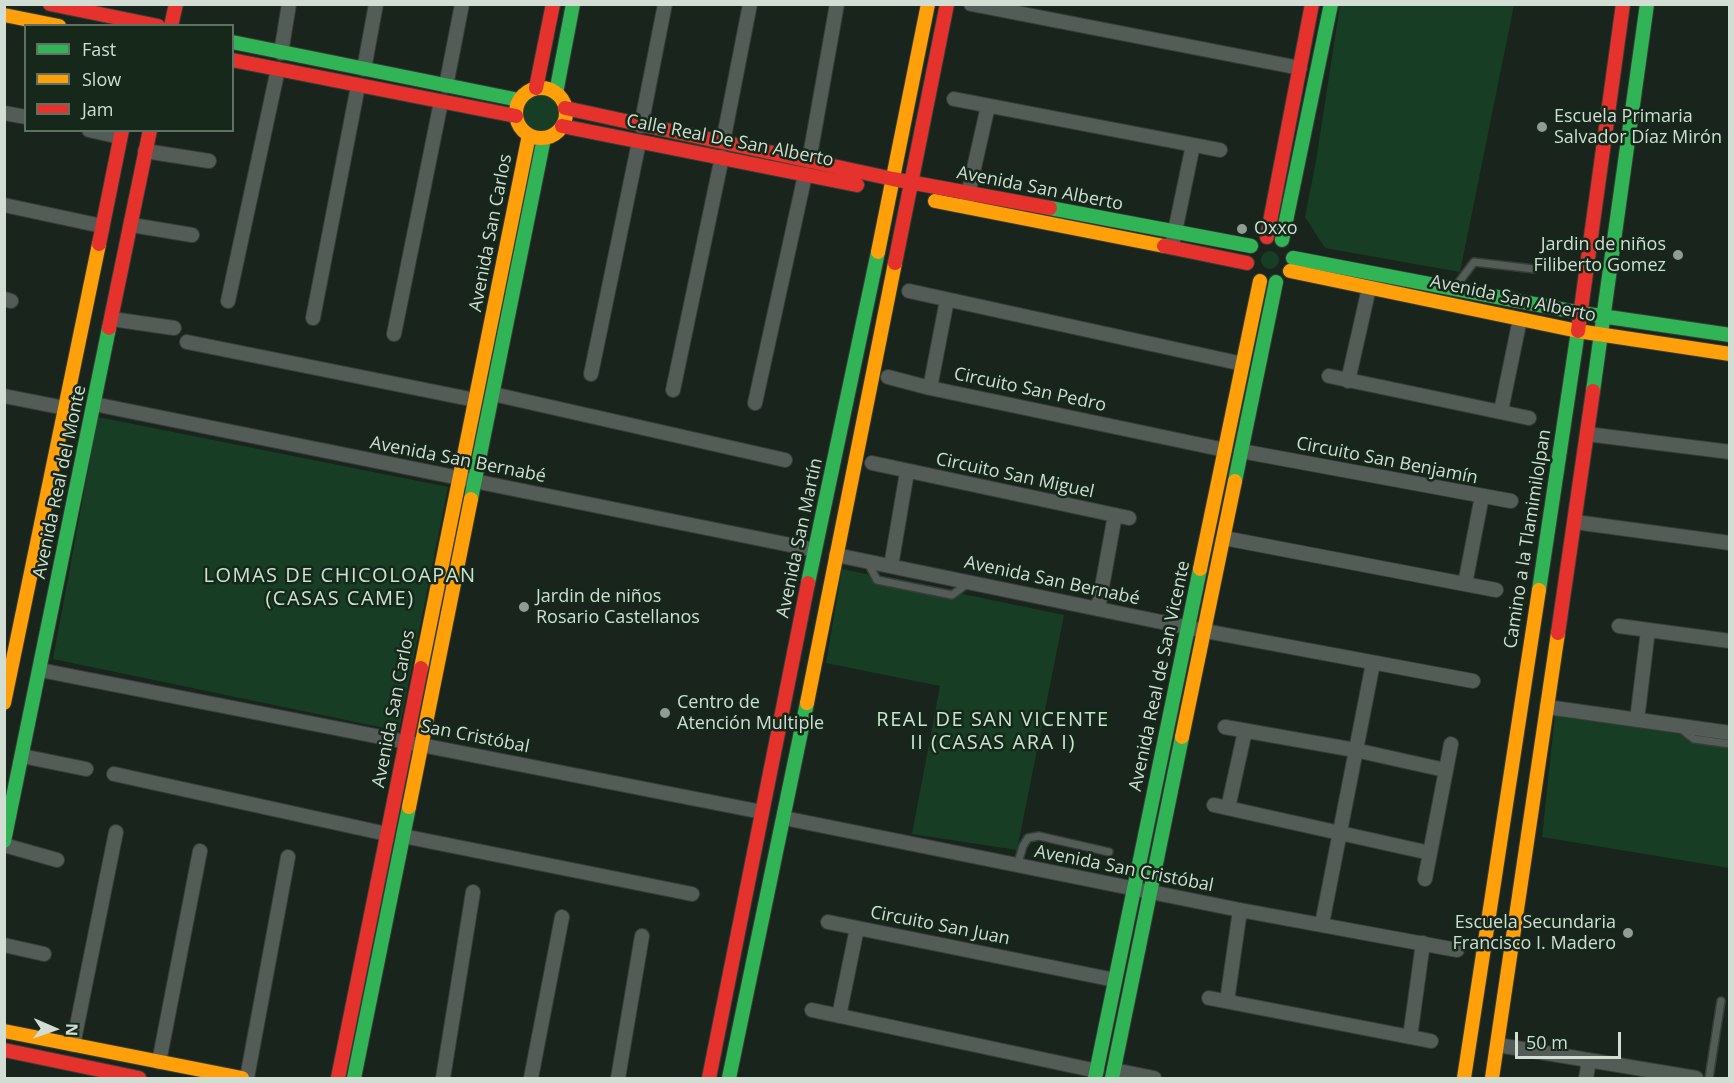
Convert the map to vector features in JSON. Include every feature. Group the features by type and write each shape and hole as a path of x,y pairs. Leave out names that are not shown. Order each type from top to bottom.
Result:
{"street":[{"path":"50,4 144,20"},
{"path":"171,24 176,4"},
{"path":"281,53 289,4"},
{"path":"364,69 376,4"},
{"path":"446,86 462,4"},
{"path":"536,88 552,4"},
{"path":"556,93 573,4"},
{"path":"641,126 664,4"},
{"path":"723,142 750,4"},
{"path":"809,161 837,4"},
{"name":"Avenida San Martín","path":"709,1078 928,4"},
{"path":"729,1078 784,818 947,4"},
{"path":"971,4 1002,7 1300,68"},
{"path":"1267,237 1312,4"},
{"path":"1282,240 1331,4"},
{"name":"Camino a la Tlamimilolpan","path":"1464,1078 1581,313 1623,4"},
{"path":"1492,1078 1605,317 1647,4"},
{"path":"4,15 49,24"},
{"path":"234,42 519,100"},
{"path":"234,60 516,116"},
{"path":"228,301 278,69"},
{"path":"313,318 358,86"},
{"path":"536,88 544,88 556,93 566,108 562,126 551,136 544,138 529,135 518,124 516,116 519,100 530,90 536,88"},
{"path":"954,99 1220,150"},
{"path":"394,334 441,102"},
{"path":"967,201 988,106"},
{"name":"Calle Real De San Alberto","path":"566,108 809,161 892,185"},
{"path":"4,113 24,117"},
{"name":"Calle Real De San Alberto","path":"562,126 805,175 892,185"},
{"path":"105,132 121,134"},
{"name":"Avenida Real del Monte","path":"4,843 150,132"},
{"name":"Avenida Real del Monte","path":"4,703 9,657 65,408 121,134"},
{"name":"Avenida San Carlos","path":"338,1078 529,135"},
{"name":"Avenida San Carlos","path":"354,1078 544,138"},
{"path":"591,374 639,142"},
{"path":"1172,248 1193,145"},
{"path":"146,151 209,161"},
{"path":"673,390 722,157"},
{"path":"755,403 805,175"},
{"name":"Avenida San Alberto","path":"892,185 1247,263"},
{"name":"Avenida San Alberto","path":"967,201 1251,246"},
{"path":"4,205 102,226"},
{"path":"132,225 192,235"},
{"path":"1267,237 1282,240 1291,251 1291,264 1281,280 1260,281 1251,274 1247,263 1248,251 1255,242 1267,237"},
{"name":"Avenida San Alberto","path":"1291,264 1454,289 1605,317 1730,335"},
{"name":"Avenida San Alberto","path":"1291,264 1369,288 1602,336 1730,354"},
{"name":"Avenida Real de San Vicente","path":"1096,1075 1260,281"},
{"name":"Avenida Real de San Vicente","path":"1113,1074 1276,282"},
{"path":"1348,381 1369,288"},
{"path":"909,291 1243,364"},
{"name":"Circuito San Pedro","path":"947,300 930,388 1225,450"},
{"path":"112,319 174,328"},
{"path":"1501,411 1520,319"},
{"path":"187,342 475,400"},
{"path":"1329,376 1529,418"},
{"path":"888,377 930,388"},
{"path":"492,394 785,460"},
{"path":"4,396 65,408"},
{"name":"Avenida San Bernabé","path":"94,404 815,550"},
{"path":"1587,434 1730,452"},
{"name":"Circuito San Benjamín","path":"1241,451 1482,496 1465,584"},
{"path":"872,463 907,472"},
{"name":"Circuito San Miguel","path":"891,566 907,472 1122,517 1098,609"},
{"path":"1482,496 1511,501"},
{"path":"1575,522 1730,543"},
{"path":"1224,538 1496,590"},
{"name":"Avenida San Bernabé","path":"836,555 1204,632 1473,681"},
{"path":"1619,626 1730,641"},
{"path":"1637,720 1648,630"},
{"path":"1322,924 1373,663"},
{"name":"San Cristóbal","path":"40,670 762,812"},
{"path":"1547,707 1730,733"},
{"path":"1226,727 1355,750 1445,770"},
{"path":"1228,808 1245,731"},
{"path":"1425,879 1451,744"},
{"path":"22,756 86,769"},
{"path":"114,774 387,834"},
{"path":"1214,805 1430,852"},
{"name":"Avenida San Cristóbal","path":"784,818 1240,910 1457,950"},
{"path":"73,1045 116,832"},
{"path":"403,836 692,894"},
{"path":"4,843 57,860"},
{"path":"159,1062 200,851"},
{"path":"247,1078 288,857"},
{"path":"443,1078 473,892"},
{"path":"1227,1001 1240,910"},
{"path":"531,1078 562,917"},
{"path":"828,922 857,928"},
{"name":"Circuito San Juan","path":"839,1016 857,928 1115,980"},
{"path":"618,1078 642,936"},
{"path":"1410,1037 1423,943"},
{"path":"4,945 44,954"},
{"path":"1209,998 1431,1041"},
{"path":"812,1010 1096,1075"},
{"path":"4,1031 242,1078"},
{"path":"1497,1045 1696,1078"},
{"path":"4,1050 76,1072 139,1078"},
{"path":"1586,1078 1589,1060"},
{"path":"1113,1074 1154,1078"}],"lane":[{"path":"1454,289 1474,261 1534,269"},
{"path":"867,561 877,580 952,595 969,583"},
{"path":"1677,725 1694,739 1730,744"},
{"path":"1017,866 1023,846 1029,838 1039,836 1109,852"},
{"path":"1709,1078 1721,1001"}],"green space":[{"path":"1340,5 1514,5 1460,272 1325,248 1305,217"},
{"path":"541,95 554,100 559,113 554,126 541,131 528,126 523,113 528,100"},
{"path":"1266,251 1274,251 1279,256 1277,267 1266,269 1261,264 1261,256"},
{"path":"98,417 448,487 399,731 53,659"},
{"path":"842,569 1064,615 1017,850 912,834 940,686 826,663"},
{"path":"1555,715 1729,741 1729,868 1542,837"}],"traffic: fast":[{"path":"556,93 573,4"},
{"path":"1282,240 1331,4"},
{"path":"1593,391 1647,4"},
{"path":"234,42 519,100"},
{"path":"471,499 544,138"},
{"path":"1050,208 1251,246"},
{"path":"808,583 878,252"},
{"path":"1293,258 1581,313 1730,335"},
{"path":"1235,481 1276,282"},
{"path":"4,841 109,328"},
{"path":"1539,590 1578,331"},
{"path":"1095,1078 1200,569"},
{"path":"729,1078 807,703"},
{"path":"1112,1078 1182,737"},
{"path":"354,1078 409,807"}],"traffic: slow":[{"path":"878,252 928,4"},
{"path":"4,15 49,24"},
{"path":"536,88 546,88 559,95 566,108 566,113 566,118 559,131 546,138 536,138 527,134 520,127 516,118 516,108 520,99 527,92 536,88"},
{"path":"421,668 529,135"},
{"path":"935,201 1164,246"},
{"path":"4,703 99,244"},
{"path":"807,703 895,263"},
{"path":"1290,271 1578,331 1730,354"},
{"path":"1200,569 1260,281"},
{"path":"1182,737 1235,481"},
{"path":"409,807 471,499"},
{"path":"1464,1078 1539,590"},
{"path":"1492,1078 1558,633"},
{"path":"4,1031 242,1078"}],"traffic: jam":[{"path":"50,4 148,24"},
{"path":"171,24 176,4"},
{"path":"536,88 553,4"},
{"path":"895,263 947,4"},
{"path":"1267,237 1312,4"},
{"path":"1578,331 1623,4"},
{"path":"234,60 516,116"},
{"path":"565,108 893,179 1050,208"},
{"path":"562,126 857,185"},
{"path":"99,244 122,132"},
{"path":"109,328 150,132"},
{"path":"1164,246 1247,263"},
{"path":"1558,633 1593,391"},
{"path":"709,1078 808,583"},
{"path":"338,1078 421,668"},
{"path":"4,1050 139,1078"}],"place":[{"name":"Escuela Primaria Salvador Díaz Mirón","path":"1542,127"},
{"name":"Oxxo","path":"1242,229"},
{"name":"Jardin de niños Filiberto Gomez","path":"1678,255"},
{"name":"Jardin de niños Rosario Castellanos","path":"524,607"},
{"name":"Centro de Atención Multiple","path":"665,713"},
{"name":"Escuela Secundaria Francisco I. Madero","path":"1628,933"}],"district":[{"name":"LOMAS DE CHICOLOAPAN (CASAS CAME)","path":"340,588"},
{"name":"REAL DE SAN VICENTE II (CASAS ARA I)","path":"993,732"}]}
